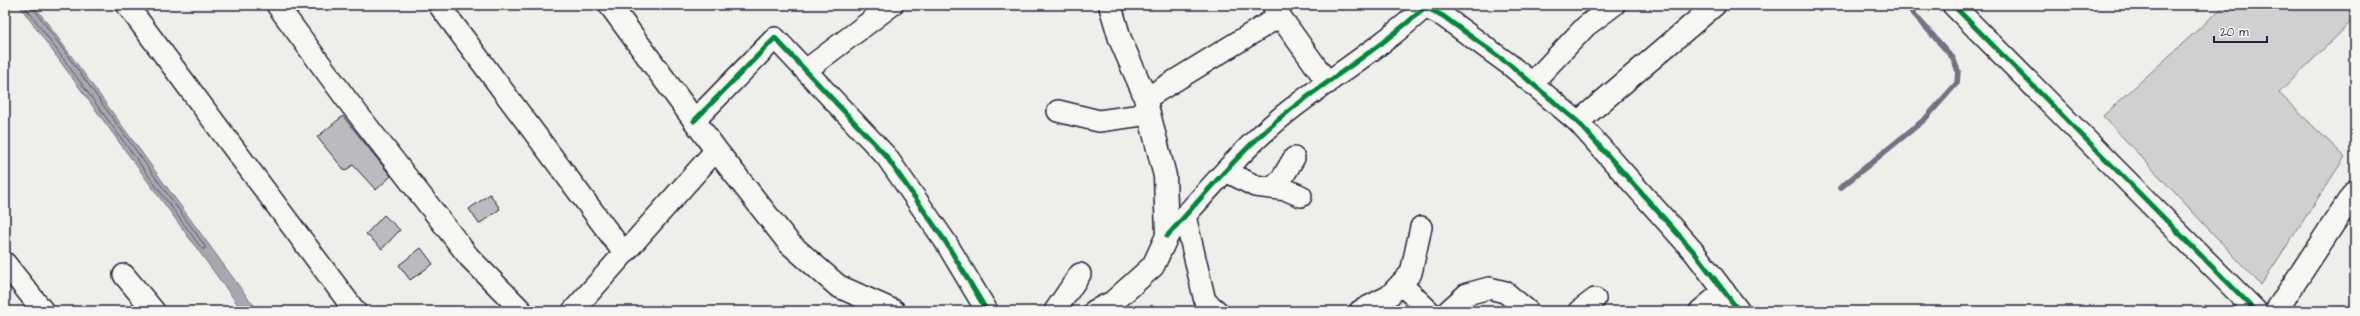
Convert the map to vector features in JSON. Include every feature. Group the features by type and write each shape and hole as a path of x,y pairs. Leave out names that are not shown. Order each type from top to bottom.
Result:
{"street":[{"path":"127,5 355,311"},
{"path":"277,5 347,100 468,257 522,311"},
{"path":"439,5 624,253"},
{"path":"610,5 694,121 789,243 838,286 894,311"},
{"path":"806,70 892,5"},
{"path":"1110,5 1120,39 1147,107 1165,176 1167,236"},
{"path":"1532,83 1586,26 1614,5"},
{"path":"1578,122 1715,5"},
{"path":"1952,5 2256,311"},
{"path":"1095,311 1113,302 1154,266 1167,236 1226,171 1290,111 1403,27 1425,7 1429,7 1443,16 1532,83 1578,122 1636,184 1694,252 1739,311"},
{"path":"1058,110 1099,121 1147,107 1277,11 1328,83"},
{"path":"694,121 775,38 886,156 945,241 987,311"},
{"path":"573,311 716,150"},
{"path":"1272,188 1281,180 1294,158"},
{"path":"1226,171 1255,186 1287,190 1301,196"},
{"path":"2276,311 2355,191"},
{"path":"1185,216 1210,308"},
{"path":"1360,311 1389,296 1411,273 1421,227"},
{"path":"5,263 44,311"},
{"path":"1054,311 1080,274"},
{"path":"124,275 154,311"},
{"path":"1401,284 1429,311"},
{"path":"1448,311 1467,294 1490,288 1505,292 1528,311"},
{"path":"1700,311 1724,291"}],"shaded area":[{"path":"2225,5 2355,5 2355,18 2279,93 2345,157 2261,285 2103,116"}],"water":[{"path":"19,5 34,5 247,297 259,311 243,311 239,306"}],"building":[{"path":"343,116 391,176 376,190 353,165 345,171 317,137"},
{"path":"490,194 500,209 479,224 469,209"},
{"path":"384,215 400,230 382,249 366,234"},
{"path":"421,248 433,264 410,280 399,265"}],"waterway":[{"path":"1840,188 1925,119 1957,83 1958,71 1953,58 1906,5"}],"cycle path":[{"path":"1953,5 2256,311"},
{"path":"1167,236 1241,154 1273,124 1307,97 1393,35 1425,7 1443,16 1510,65 1578,122 1694,252 1739,311"},
{"path":"694,121 775,38 886,156 945,241 987,311"}]}
